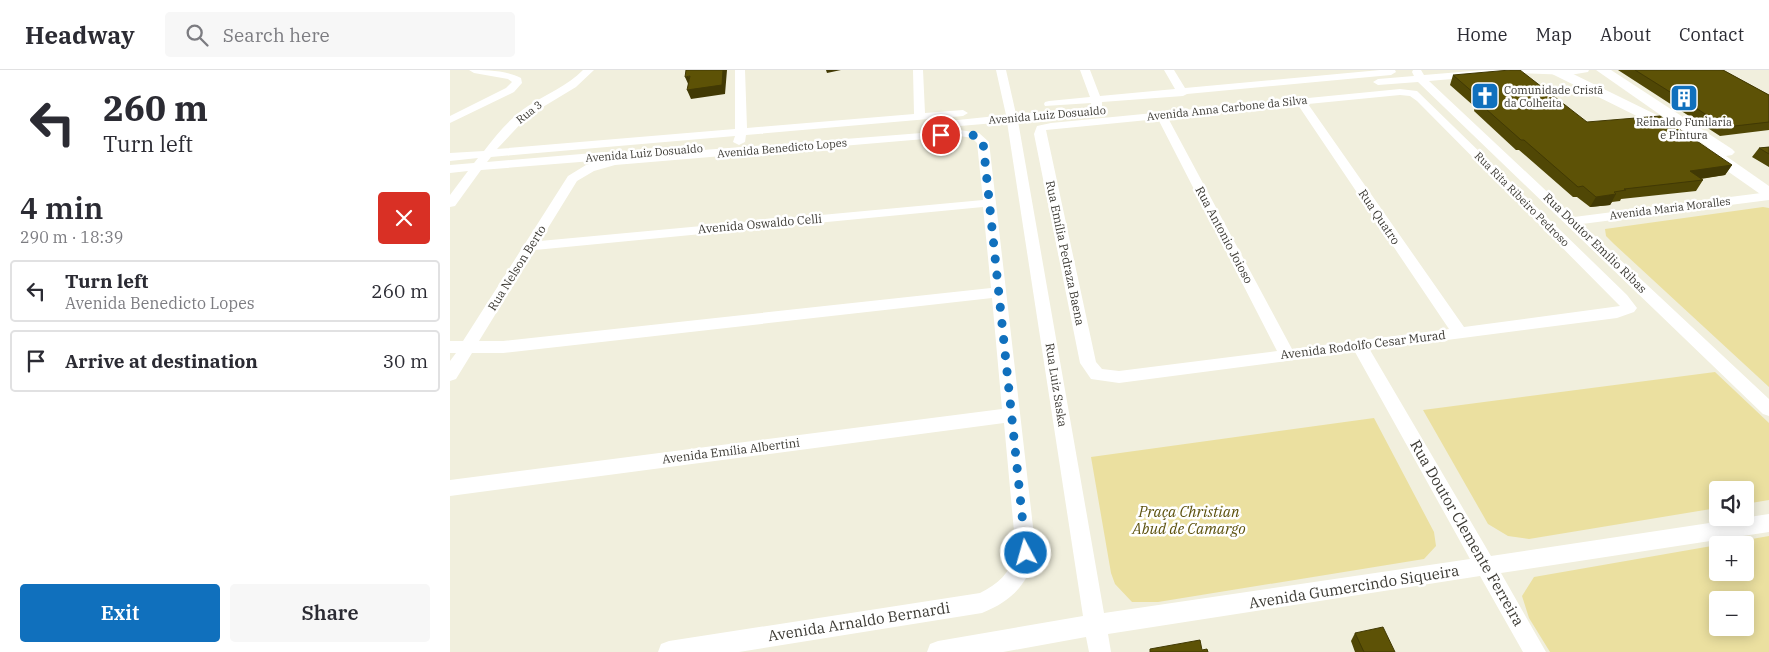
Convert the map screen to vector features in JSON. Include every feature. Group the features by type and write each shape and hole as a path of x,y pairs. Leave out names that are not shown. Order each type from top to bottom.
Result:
{"main road":[{"path":"1602,70 1769,180"},
{"path":"1556,71 1659,120 1769,194"}],"street":[{"path":"450,120 510,90 517,83 511,77 474,70"},
{"name":"Rua 3","path":"450,203 488,154 523,115 547,98 567,88 589,70"},
{"path":"739,145 741,132 740,70"},
{"path":"918,70 920,117"},
{"path":"1002,70 1011,113"},
{"path":"1085,70 1097,105"},
{"path":"1169,70 1183,92"},
{"name":"Avenida Luiz Dosualdo","path":"1097,105 1260,81 1342,74 1584,70"},
{"name":"Avenida Luiz Dosualdo","path":"450,169 739,145 1011,113 1097,105 1270,93 1416,73"},
{"name":"Rua Doutor Emílio Ribas","path":"1416,73 1769,409"},
{"path":"1260,81 1270,93"},
{"name":"Avenida Anna Carbone da Silva","path":"1042,128 1161,114 1400,92 1413,93"},
{"name":"Rua Rita Ribeiro Pedroso","path":"1413,93 1421,98 1608,284 1629,308"},
{"name":"Rua Quatro","path":"1300,101 1459,332"},
{"name":"Avenida Luiz Dosualdo","path":"450,157 920,117 1011,113"},
{"name":"Rua Luiz Saska","path":"1011,113 1100,652"},
{"name":"Rua Antonio Joioso","path":"1161,114 1287,355"},
{"name":"Rua Emília Pedraza Baena","path":"1042,128 1040,134 1088,363 1097,375"},
{"name":"Avenida Benedicto Lopes","path":"590,168 614,161 960,133 975,135 983,142 990,203"},
{"name":"Rua Nelson Berto","path":"453,368 572,179 590,168"},
{"name":"Avenida Maria Moralles","path":"1572,220 1769,194"},
{"path":"990,203 1011,415"},
{"name":"Avenida Oswaldo Celli","path":"530,246 990,203"},
{"path":"450,347 503,347 999,292"},
{"name":"Avenida Rodolfo Cesar Murad","path":"1097,375 1119,377 1459,332 1617,314 1629,308"},
{"name":"Rua Doutor Clemente Ferreira","path":"1359,346 1535,652"},
{"path":"453,368 503,347"},
{"name":"Avenida Emília Albertini","path":"450,488 1011,415"},
{"name":"Avenida Arnaldo Bernardi","path":"669,652 982,603 1000,595 1013,583 1022,568 1026,553 1011,415"},
{"name":"Avenida Gumercindo Siqueira","path":"938,652 1769,523"}],"green space":[{"path":"1763,207 1769,208 1769,387 1614,244 1606,236 1605,229"},
{"path":"1715,372 1769,423 1769,500 1754,502 1754,481 1709,481 1709,509 1529,539 1508,536 1488,524 1423,410"},
{"name":"Praça Christian Abud de Camargo","path":"1374,418 1434,532 1436,546 1424,559 1158,602 1132,602 1115,584 1111,573 1091,457"},
{"path":"1769,536 1769,652 1550,652 1529,618 1522,596 1534,577 1709,546 1709,581 1754,581 1754,539"}],"building":[{"path":"686,70 723,70 722,85 687,90 690,76 685,77"},
{"path":"1520,70 1587,122 1660,116 1732,165 1690,171 1703,180 1624,189 1626,190 1614,192 1616,194 1596,197 1583,186 1578,187 1524,140 1521,140 1477,101 1483,101 1453,75"},
{"path":"1635,70 1723,70 1769,95 1769,122 1726,127"},
{"path":"1769,147 1769,154 1759,148"},
{"path":"1383,627 1395,652 1364,652 1355,633"},
{"path":"1200,640 1202,650 1207,649 1208,652 1150,652 1150,649"}],"place":[{"name":"Comunidade Cristã da Colheita","path":"1485,96"},
{"name":"Reinaldo Funilaria e Pintura","path":"1684,98"}],"route":[{"path":"941,135 960,133 975,135 983,142 1026,553"}]}
